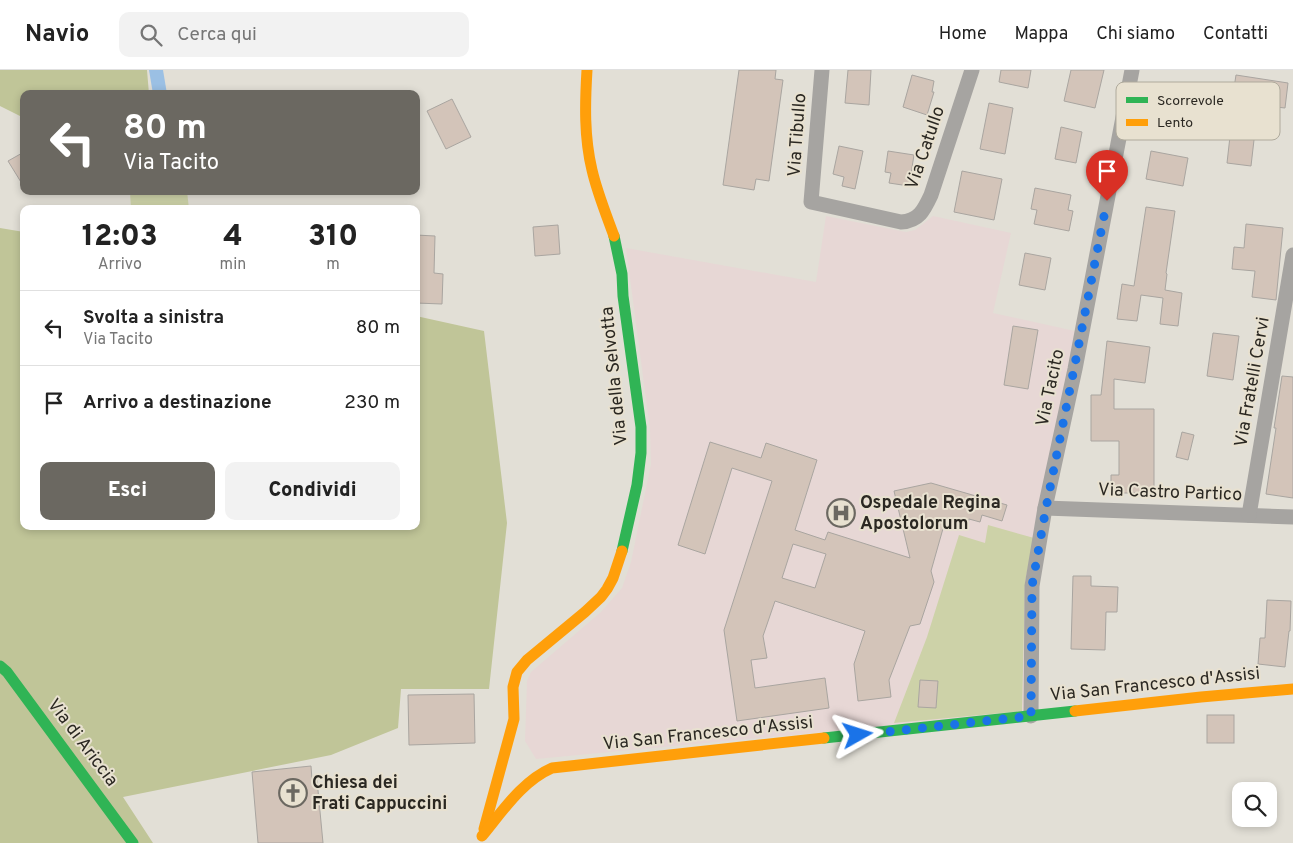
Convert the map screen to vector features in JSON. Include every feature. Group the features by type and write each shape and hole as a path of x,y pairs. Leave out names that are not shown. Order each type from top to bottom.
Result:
{"street":[{"name":"Via della Selvotta","path":"481,839 514,719 513,688 515,677 526,660 585,611 607,588 620,557 637,485 640,427 623,296 622,274 614,237 592,170 585,106 587,70"},
{"name":"Via Tibullo","path":"811,202 822,70"},
{"name":"Via Catullo","path":"811,202 901,222 918,216 931,195 972,70"},
{"name":"Via Tacito","path":"1031,716 1032,586 1118,140"},
{"name":"Via Fratelli Cervi","path":"1249,515 1293,255"},
{"name":"Via Castro Partico","path":"1046,508 1293,517"},
{"name":"Via di Ariccia","path":"0,666 7,672 133,843"},
{"name":"Via San Francesco d'Assisi","path":"481,839 525,786 536,776 552,768 1200,696 1293,689"}],"shaded area":[{"name":"Ospedale Regina Apostolorum","path":"826,216 906,232 915,230 933,216 1011,233 993,313 1075,331 1027,583 1025,713 536,759 525,741 527,681 531,672 601,612 622,588 631,562 651,464 650,429 626,248 816,282"}],"green space":[{"path":"0,70 147,70 149,90 20,90 20,116 0,106"},
{"path":"130,195 187,195 189,205 131,205"},
{"path":"0,228 20,231 20,530 420,530 420,317 484,331 507,523 489,689 401,689 398,728 331,755 123,797 153,843 0,843"},
{"path":"988,525 1034,538 1025,582 1022,711 894,723 927,637 959,535 985,543"}],"water":[{"path":"149,70 163,70 166,90 152,90"}],"building":[{"path":"739,70 776,70 775,79 783,80 769,181 756,179 754,190 723,185"},
{"path":"848,70 871,70 869,105 845,103"},
{"path":"1001,70 1031,70 1028,88 999,82"},
{"path":"1071,70 1104,70 1095,108 1064,101"},
{"path":"912,75 934,81 932,92 934,92 927,115 903,107"},
{"path":"1236,75 1288,83 1285,108 1280,107 1280,82 1235,82"},
{"path":"452,99 471,137 446,149 427,111"},
{"path":"989,103 1013,108 1005,154 980,149"},
{"path":"1061,127 1082,132 1076,163 1055,159"},
{"path":"1230,140 1254,140 1251,166 1227,163"},
{"path":"839,146 863,151 855,189 842,186 844,177 833,174"},
{"path":"888,151 914,155 909,186 889,183 891,173 885,172"},
{"path":"1151,151 1188,158 1183,186 1146,179"},
{"path":"20,154 20,180 8,161"},
{"path":"962,171 1002,179 994,220 954,212"},
{"path":"1035,188 1071,195 1068,210 1073,211 1069,231 1034,224 1037,210 1031,209"},
{"path":"1146,207 1175,211 1165,290 1182,293 1178,326 1160,324 1163,298 1141,295 1137,321 1117,319 1122,284 1134,286"},
{"path":"1246,224 1283,228 1276,300 1252,297 1255,271 1232,269 1234,247 1244,248"},
{"path":"558,225 560,254 535,256 533,227"},
{"path":"420,235 435,236 434,273 443,274 442,304 420,303"},
{"path":"1025,253 1051,258 1045,290 1019,285"},
{"path":"1013,326 1038,330 1028,389 1004,385"},
{"path":"1213,333 1239,336 1233,380 1207,376"},
{"path":"1107,341 1150,347 1145,383 1114,379 1114,409 1154,409 1154,493 1111,493 1111,475 1119,475 1119,441 1091,441 1091,395 1101,395"},
{"path":"1282,376 1293,377 1293,498 1266,494"},
{"path":"1182,432 1194,435 1188,460 1176,457"},
{"path":"710,442 761,458 766,443 817,460 795,530 825,540 828,532 910,558 894,491 931,483 1007,505 1002,521 982,515 980,522 969,519 968,524 946,518 931,571 934,582 920,624 910,626 889,680 891,697 858,701 854,664 865,631 775,601 763,636 767,658 751,660 755,688 825,678 829,708 737,721 724,630 772,481 732,468 705,554 678,545","holes":["793,544 826,554 815,588 782,578"]},
{"path":"1073,576 1091,576 1091,586 1118,587 1117,612 1106,612 1105,650 1071,649"},
{"path":"1267,600 1291,601 1290,631 1285,667 1258,664 1260,638 1265,638"},
{"path":"920,680 938,681 936,708 918,707"},
{"path":"474,694 475,743 409,745 408,695"},
{"path":"1207,715 1234,715 1234,743 1207,743"},
{"path":"311,766 312,780 317,780 323,843 258,843 252,772"}],"traffic: fast":[{"path":"614,236 622,274 623,296 641,427 641,453 637,485 622,551"},
{"path":"0,666 7,672 133,843"},
{"path":"824,738 1075,711"}],"traffic: slow":[{"path":"587,70 586,120 589,158 596,186 614,236"},
{"path":"484,829 514,719 513,687 517,672 527,660 601,597 613,578 622,551"},
{"path":"1075,711 1293,689"},
{"path":"482,836 522,789 552,768 824,738"}],"place":[{"name":"Ospedale Regina Apostolorum","path":"841,513"},
{"name":"Chiesa dei Frati Cappuccini","path":"293,793"}],"route":[{"path":"858,735 1031,716 1032,586 1107,201"}]}
